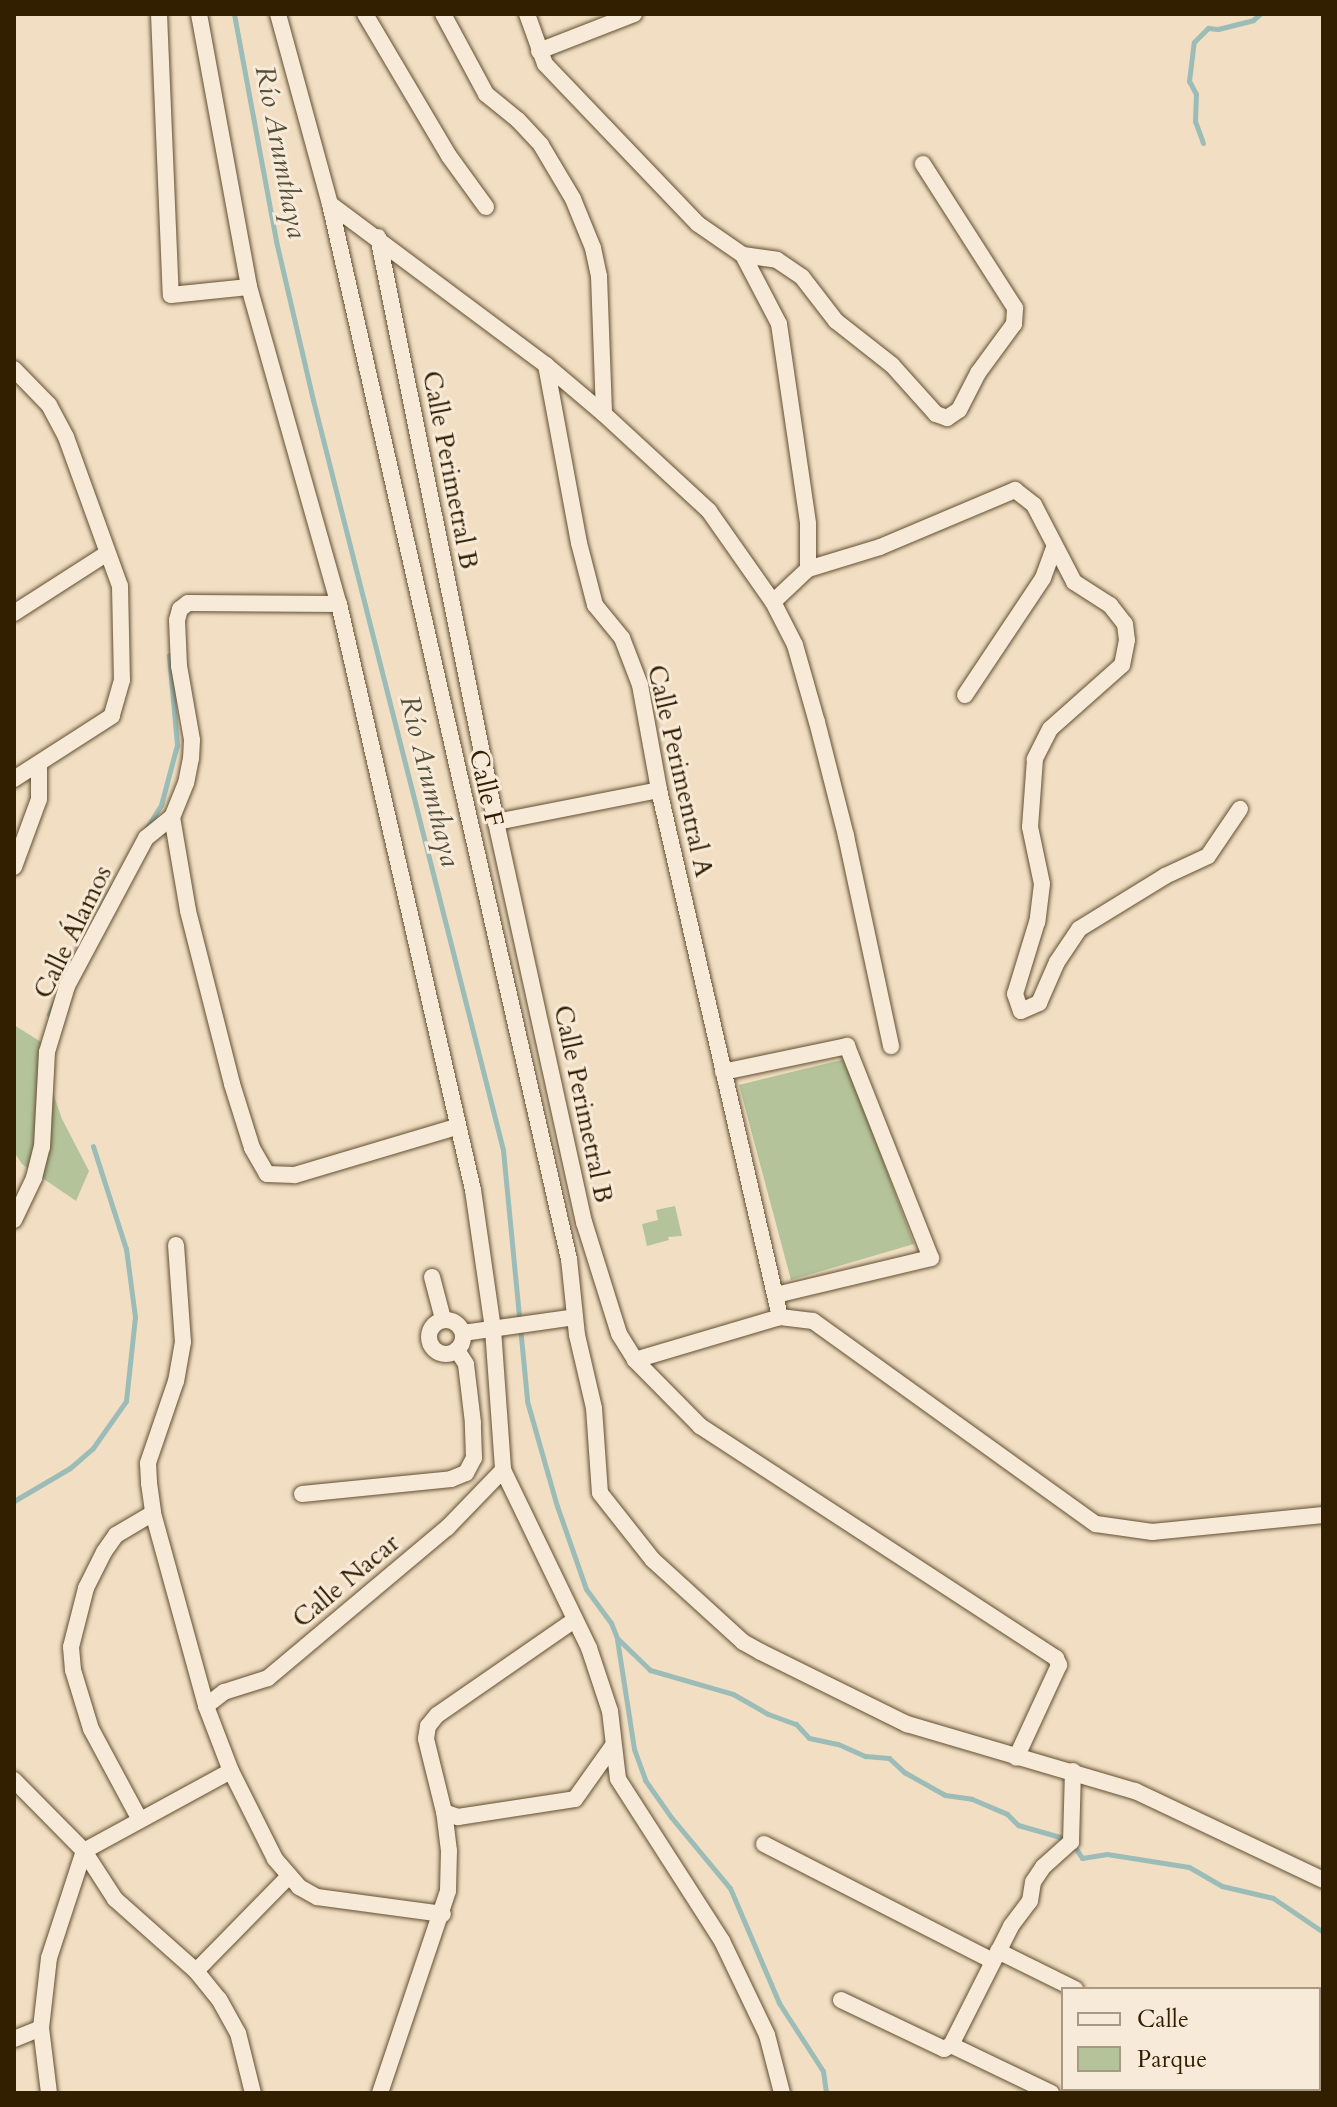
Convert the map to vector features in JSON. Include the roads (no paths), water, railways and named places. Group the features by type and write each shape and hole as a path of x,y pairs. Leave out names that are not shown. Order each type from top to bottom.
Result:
{"street":[{"path":"159,14 171,295 249,287"},
{"path":"199,14 249,287 339,604 456,1127 473,1190 497,1328 503,1470 573,1621 589,1648 610,1711 618,1779 690,1887 745,1986 767,2035 782,2093"},
{"name":"Calle F","path":"278,14 330,204 569,1259 575,1317 594,1408 600,1493 653,1560 743,1642 860,1702 929,1732 1135,1791 1323,1880"},
{"path":"365,14 449,156 486,207"},
{"path":"443,14 486,94 518,120 541,145 573,199 593,248 599,276 604,414"},
{"path":"527,14 539,51 570,93 698,224 743,255 777,260 802,277 836,321 892,365 936,414 947,418 959,410 978,373 1014,324 1015,308 923,164"},
{"path":"539,51 634,14"},
{"path":"330,204 546,365 604,414 709,511 773,602 795,645 817,722 846,836 891,1046"},
{"name":"Calle Perimetral B","path":"378,237 496,822 584,1222 607,1303 635,1360 700,1426 1056,1658 1059,1665 1016,1758"},
{"path":"743,255 779,324 808,524 808,569"},
{"name":"Calle Perimentral A","path":"546,365 579,543 595,605 622,638 640,685 659,790 780,1317"},
{"path":"14,779 112,716 122,680 120,586 66,437 49,405 17,377"},
{"path":"773,602 808,569 880,547 1015,490 1034,505 1074,582 1110,605 1125,624 1127,640 1122,665 1050,729 1035,759 1030,827 1042,884 1037,922 1015,994 1021,1011 1039,1003 1057,962 1079,929 1165,876 1208,856 1240,809"},
{"path":"965,695 1043,578 1054,548"},
{"path":"14,613 106,554"},
{"path":"339,604 188,603 180,609 177,620 179,666 192,740 186,783 172,817 188,911 232,1084 261,1168 278,1177 295,1175 456,1127"},
{"path":"14,867 39,799 39,765"},
{"path":"496,822 659,790"},
{"name":"Calle Álamos","path":"14,1220 34,1178 42,1147 47,1052 67,986 146,838 172,817"},
{"path":"723,1072 847,1046 931,1258 776,1295"},
{"path":"176,1245 183,1301 183,1342 176,1381 148,1463 153,1513 206,1706 231,1771 267,1845 299,1887 317,1897 443,1914"},
{"path":"432,1277 443,1319"},
{"path":"463,1333 575,1317"},
{"path":"635,1360 780,1317 813,1321 830,1330 1096,1524 1152,1532 1323,1515"},
{"path":"443,1319 459,1325 463,1333 457,1350 449,1354 433,1348 430,1331 443,1319"},
{"path":"302,1494 451,1479 466,1473 474,1458 473,1423 466,1364 457,1350"},
{"name":"Calle Nacar","path":"206,1706 224,1692 268,1678 447,1528 503,1470"},
{"path":"140,1820 91,1729 73,1670 71,1647 86,1588 104,1552 116,1535 153,1513"},
{"path":"380,2093 443,1914 448,1891 449,1851 444,1812 426,1739 428,1726 437,1715 573,1621"},
{"path":"444,1812 458,1817 575,1799 612,1747"},
{"path":"49,2093 41,2028 49,1958 84,1851 231,1771"},
{"path":"841,2000 944,2049 951,2045 996,1956 1030,1901 1033,1882 1043,1867 1071,1842 1073,1771"},
{"path":"14,1780 84,1851 115,1899 196,1971 219,1999 238,2033 253,2093"},
{"path":"764,1844 996,1956 1070,1987"},
{"path":"196,1971 289,1876"},
{"path":"14,2039 41,2028"},
{"path":"951,2045 1051,2093"}],"waterway":[{"name":"Río Arumthaya","path":"234,14 276,241 313,400 503,1150 527,1401 557,1506 586,1589 611,1623 617,1638 650,1670 733,1694 768,1714 796,1724 809,1738 838,1744 865,1756 889,1758 904,1772 945,1795 972,1799 1007,1814 1018,1825 1067,1839"},
{"path":"1203,143 1195,121 1196,94 1189,81 1194,42 1208,28 1218,29 1253,20 1260,14"},
{"path":"146,829 161,805 177,745 169,655"},
{"path":"100,909 112,886"},
{"path":"49,1014 55,1001"},
{"path":"14,1501 70,1468 93,1448 126,1401 135,1317 126,1249 93,1146"},
{"path":"617,1639 634,1749 645,1780 671,1817 730,1888 779,2003 823,2071 826,2093"},
{"path":"1074,1846 1082,1858 1107,1854 1189,1867 1222,1886 1273,1898 1323,1932"}]}
